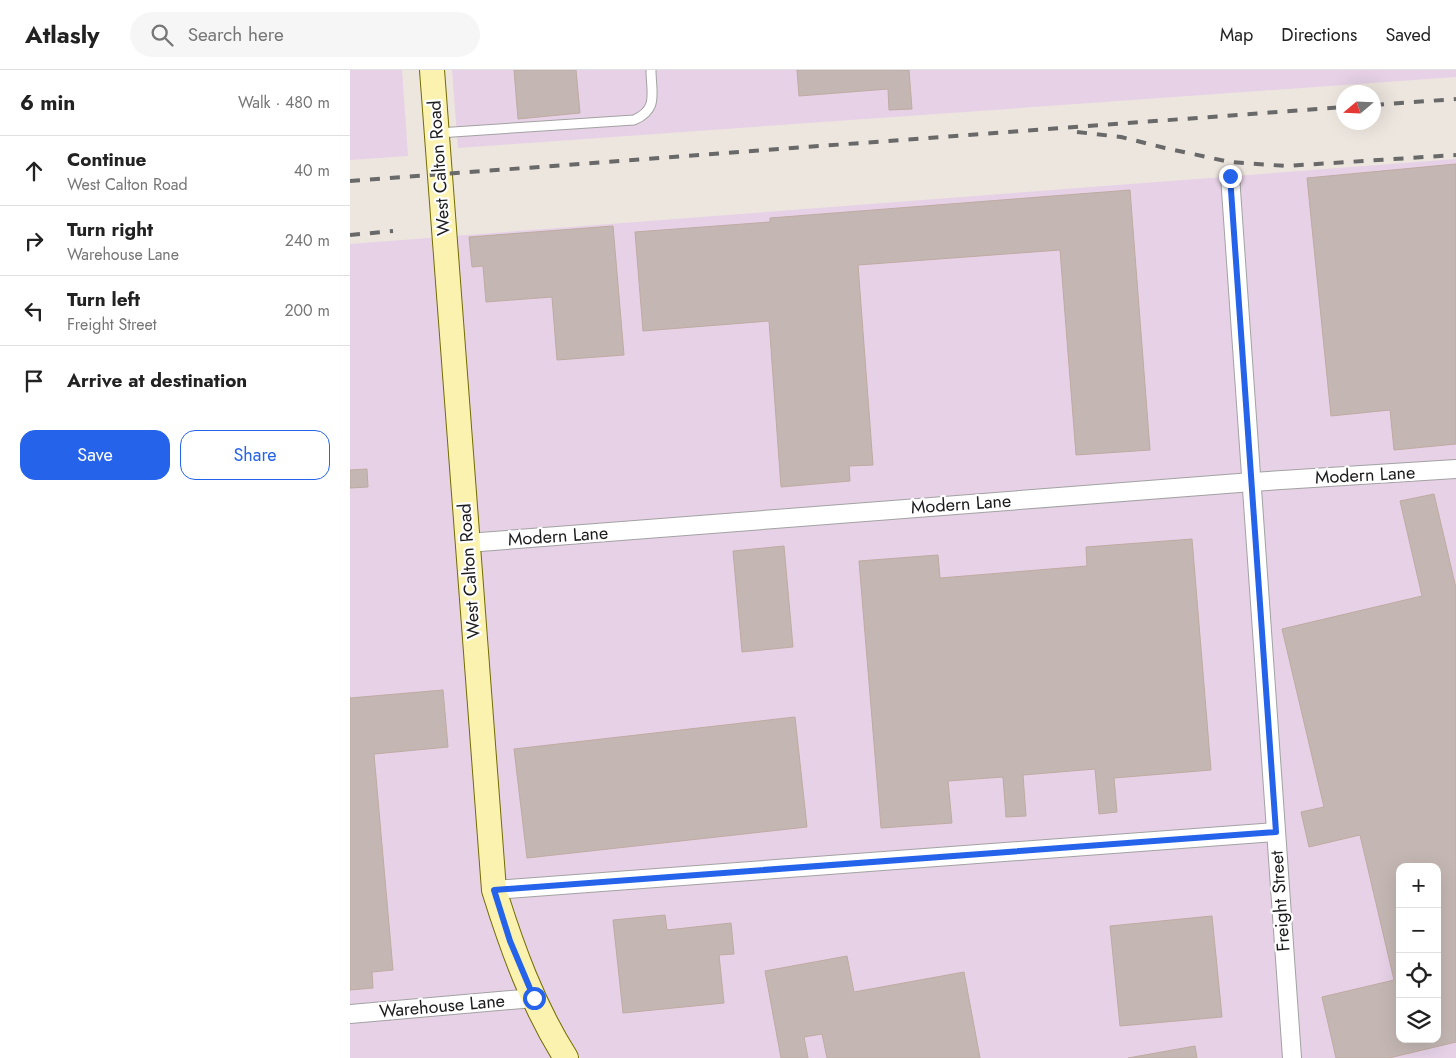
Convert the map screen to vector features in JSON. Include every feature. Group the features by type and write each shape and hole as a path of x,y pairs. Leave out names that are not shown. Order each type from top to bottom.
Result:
{"main road":[{"name":"West Calton Road","path":"432,70 494,890 510,941 534,998 556,1043 566,1058"}],"street":[{"name":"Freight Street","path":"1230,176 1292,1058"},
{"name":"Modern Lane","path":"467,542 1252,482 1456,469"},
{"path":"494,890 1276,832"},
{"name":"Warehouse Lane","path":"350,1014 534,998"}],"lane":[{"path":"437,133 634,120 649,110 652,103 651,70"}],"shaded area":[{"path":"350,70 402,70 408,156 350,160"},
{"path":"452,70 1456,70 1456,77 458,148"},
{"path":"1456,159 1456,1058 350,1058 350,244"}],"building":[{"path":"514,70 576,70 580,113 518,119"},
{"path":"797,70 909,70 912,109 889,110 888,89 799,96"},
{"path":"1456,164 1456,444 1394,450 1390,410 1331,416 1307,178"},
{"path":"1130,190 1150,450 1076,455 1060,250 858,265 873,465 849,466 850,481 781,487 769,321 643,331 635,232 770,222 770,218"},
{"path":"613,226 624,355 557,360 552,297 486,302 483,266 472,267 469,237"},
{"path":"367,469 368,487 350,488 350,470"},
{"path":"1434,494 1456,588 1456,1042 1389,1058 1336,1058 1322,997 1394,980 1360,835 1309,847 1301,812 1324,807 1282,629 1422,596 1400,501"},
{"path":"1192,539 1211,770 1114,778 1117,812 1099,814 1095,769 1023,775 1026,816 1006,817 1003,777 948,781 952,823 881,828 859,561 938,555 940,578 1087,566 1086,547"},
{"path":"784,546 793,647 742,652 733,551"},
{"path":"443,690 448,747 374,754 393,970 372,972 373,988 350,990 350,698"},
{"path":"795,717 807,827 527,858 514,749"},
{"path":"665,915 667,930 731,923 734,954 719,955 724,1003 623,1013 613,920"},
{"path":"1212,916 1222,1017 1120,1026 1110,926"},
{"path":"847,956 854,992 964,972 980,1058 827,1058 822,1034 804,1037 808,1058 781,1058 765,971"},
{"path":"1195,1046 1197,1058 1128,1058"}],"railway":[{"path":"1381,104 1456,99"},
{"path":"350,181 1336,108"},
{"path":"1077,132 1121,137 1230,162 1286,166 1456,155"},
{"path":"350,235 393,231"}],"route":[{"path":"534,998 510,941 494,890 1276,832 1230,176"}]}
